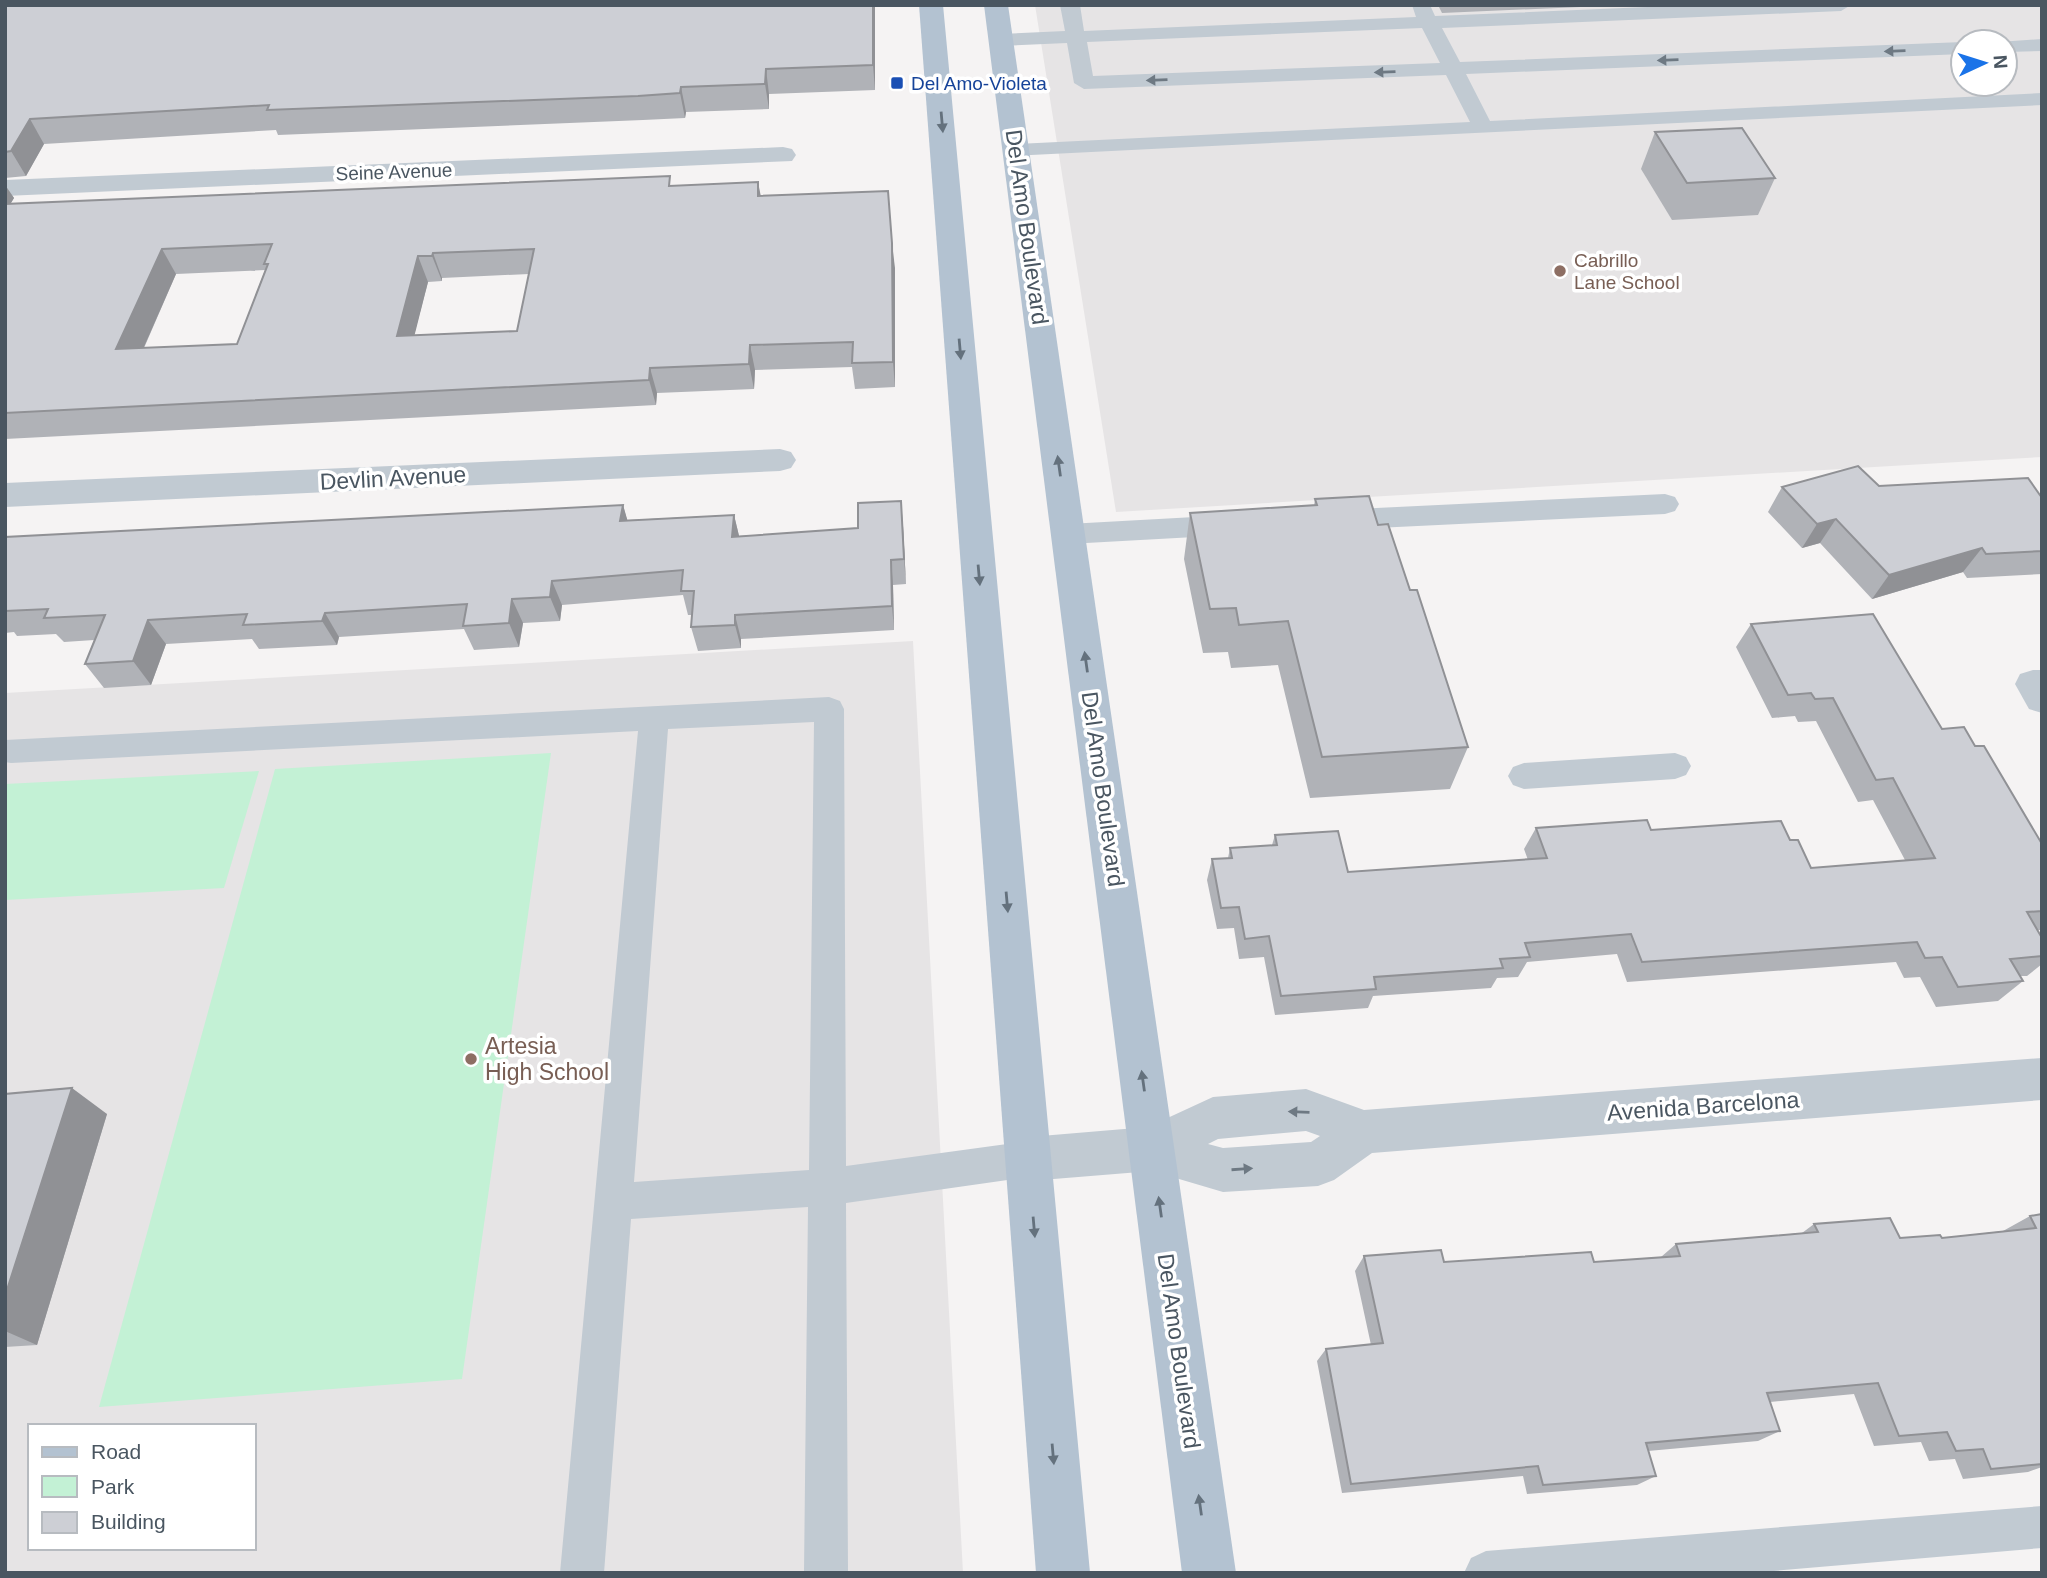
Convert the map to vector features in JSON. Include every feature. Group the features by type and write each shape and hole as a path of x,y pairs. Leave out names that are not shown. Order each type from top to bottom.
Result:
{"main road":[{"path":"930,5 1063,1573"},
{"name":"Del Amo Boulevard","path":"996,5 1209,1573"}],"street":[{"name":"Seine Avenue","path":"5,188 783,155"},
{"name":"Devlin Avenue","path":"5,495 780,460"},
{"path":"2042,684 2033,684 2042,699"},
{"name":"Avenida Barcelona","path":"1029,1159 1152,1149 1223,1170 1318,1164 1364,1132 2042,1079"}],"lane":[{"path":"1070,5 1084,83 1949,49"},
{"path":"1001,40 1424,14 1841,5"},
{"path":"1424,14 1483,127"},
{"path":"2019,46 2042,45"},
{"path":"1017,151 2042,99"},
{"path":"1313,521 1665,504"},
{"path":"1068,534 1259,524"},
{"path":"11,751 829,709 826,1573"},
{"path":"582,1573 654,719"},
{"path":"1524,776 1675,766"},
{"path":"614,1202 828,1187 1029,1159"},
{"path":"1486,1573 2042,1527"}],"shaded area":[{"name":"Cabrillo Lane School","path":"1035,5 2042,5 2042,457 1116,512"},
{"name":"Artesia High School","path":"913,641 963,1573 5,1573 5,693"}],"green space":[{"path":"551,753 462,1379 99,1407 275,769"},
{"path":"259,771 224,888 5,900 5,784"}],"building":[{"path":"6,5 873,5 873,65 766,69 765,84 681,87 680,93 638,96 267,110 269,105 30,119 11,151 5,152"},
{"path":"1742,128 1775,178 1687,183 1655,132"},
{"path":"670,176 669,186 758,182 758,196 888,191 892,243 893,362 852,363 853,342 750,345 749,364 650,368 649,380 5,413 5,204","holes":["272,244 264,264 268,264 237,344 116,349 162,249","534,249 517,331 397,336 418,256"]},
{"path":"1858,466 1879,486 2028,478 2042,498 2042,551 1986,554 1982,548 1889,575 1836,519 1817,524 1782,487"},
{"path":"1369,496 1378,525 1388,524 1410,590 1417,590 1468,747 1322,757 1288,621 1239,625 1236,608 1210,609 1190,513 1317,505 1315,499"},
{"path":"901,501 904,559 891,560 892,606 735,615 735,625 691,627 694,591 681,591 683,570 552,581 550,597 512,599 509,623 463,626 467,604 325,613 322,621 243,625 247,614 148,620 133,661 85,664 105,615 44,618 48,609 5,611 5,537 623,505 620,521 734,515 732,537 858,528 858,503"},
{"path":"1873,614 1942,729 1964,727 1975,746 1984,746 2042,844 2042,911 2027,912 2042,938 2042,956 2010,959 2023,981 1958,987 1942,957 1925,958 1917,942 1642,962 1631,934 1525,943 1530,957 1500,959 1503,968 1374,977 1376,989 1281,996 1269,936 1245,939 1239,907 1221,908 1212,859 1232,858 1230,848 1277,845 1275,835 1338,831 1348,872 1547,858 1536,828 1647,820 1651,830 1781,821 1790,840 1798,840 1811,868 1935,858 1893,778 1876,780 1833,698 1815,699 1811,693 1788,695 1751,624"},
{"path":"72,1088 5,1296 5,1094"},
{"path":"2042,1214 2042,1464 1991,1469 1983,1449 1956,1451 1947,1432 1899,1436 1878,1383 1767,1393 1780,1431 1646,1443 1656,1476 1543,1485 1538,1466 1351,1484 1326,1349 1383,1343 1364,1256 1441,1250 1444,1262 1591,1252 1594,1262 1680,1256 1676,1244 1818,1232 1814,1224 1890,1218 1900,1238 1940,1235 1942,1238 2036,1228 2030,1216"}],"place":[{"name":"Del Amo-Violeta","path":"897,83"},
{"name":"Cabrillo Lane School","path":"1560,271"},
{"name":"Artesia High School","path":"471,1059"}]}
